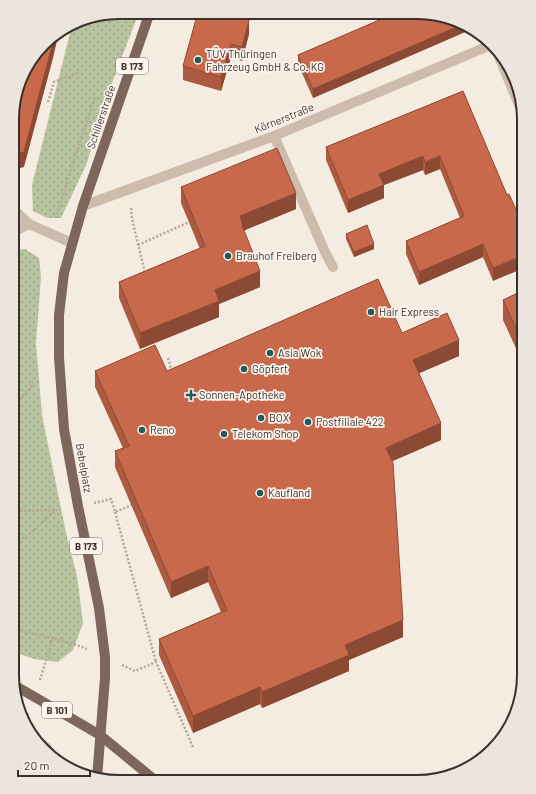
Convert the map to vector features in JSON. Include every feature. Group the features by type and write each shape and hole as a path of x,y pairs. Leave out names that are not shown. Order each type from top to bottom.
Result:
{"main road":[{"name":"Schillerstraße","path":"83,206 148,19"},
{"name":"Bebelplatz","path":"83,206 64,273 59,315 59,357 64,429 99,608 105,657 105,678 100,735"},
{"name":"B 101","path":"20,688 100,735 149,775"},
{"name":"B 173","path":"97,773 100,735"}],"street":[{"name":"Körnerstraße","path":"83,206 274,136 487,47"},
{"path":"506,73 513,90"},
{"path":"274,136 333,268"},
{"path":"19,215 29,224 72,243"},
{"path":"19,229 29,224"}],"path":[{"path":"48,102 54,82 83,71"},
{"path":"52,234 70,172 95,97"},
{"path":"132,219 146,279"},
{"path":"138,245 189,222"},
{"path":"168,358 173,378"},
{"path":"19,400 34,383"},
{"path":"19,511 56,510 111,499 156,662 194,747"},
{"path":"115,512 132,505"},
{"path":"19,541 27,536 56,510"},
{"path":"19,631 53,638 78,646"},
{"path":"129,668 135,671 156,662"}],"green space":[{"path":"112,19 136,19 103,107 87,163 61,218 47,218 33,211 32,185 70,31 87,24 99,21"},
{"path":"25,249 39,258 41,277 36,343 42,415 66,533 77,576 83,623 73,650 58,662 34,659 19,654 19,250"},
{"path":"41,737 50,744 55,752"}],"building":[{"path":"196,19 249,20 242,47 231,44 221,77 183,66"},
{"path":"381,19 430,20 443,22 456,27 313,89 298,55"},
{"path":"52,45 24,152 19,153 19,119 24,87 36,63"},
{"path":"463,91 507,195 509,194 517,212 517,258 493,268 483,244 419,272 406,241 464,216 440,156 425,162 423,156 379,174 384,185 348,200 326,147"},
{"name":"Brauhof Freiberg","path":"277,148 296,193 240,216 260,271 215,290 219,301 140,333 119,282 205,246 181,187"},
{"path":"367,225 374,244 354,252 346,234"},
{"name":"Kaufland","path":"378,279 402,333 447,313 459,340 413,360 441,423 386,448 393,463 403,620 345,645 349,655 262,692 260,687 193,716 159,639 227,610 208,566 171,582 115,451 129,446 95,371 155,345 167,371"},
{"path":"517,293 517,331 503,300"}],"place":[{"name":"TÜV Thüringen Fahrzeug GmbH & Co. KG","path":"198,60"},
{"name":"Brauhof Freiberg","path":"228,256"},
{"name":"Hair Express","path":"371,312"},
{"name":"Asia Wok","path":"270,353"},
{"name":"Göpfert","path":"244,369"},
{"name":"Sonnen-Apotheke","path":"191,395"},
{"name":"BOX","path":"261,418"},
{"name":"Postfiliale 422","path":"308,422"},
{"name":"Reno","path":"142,430"},
{"name":"Telekom Shop","path":"224,434"},
{"name":"Kaufland","path":"260,493"}]}
